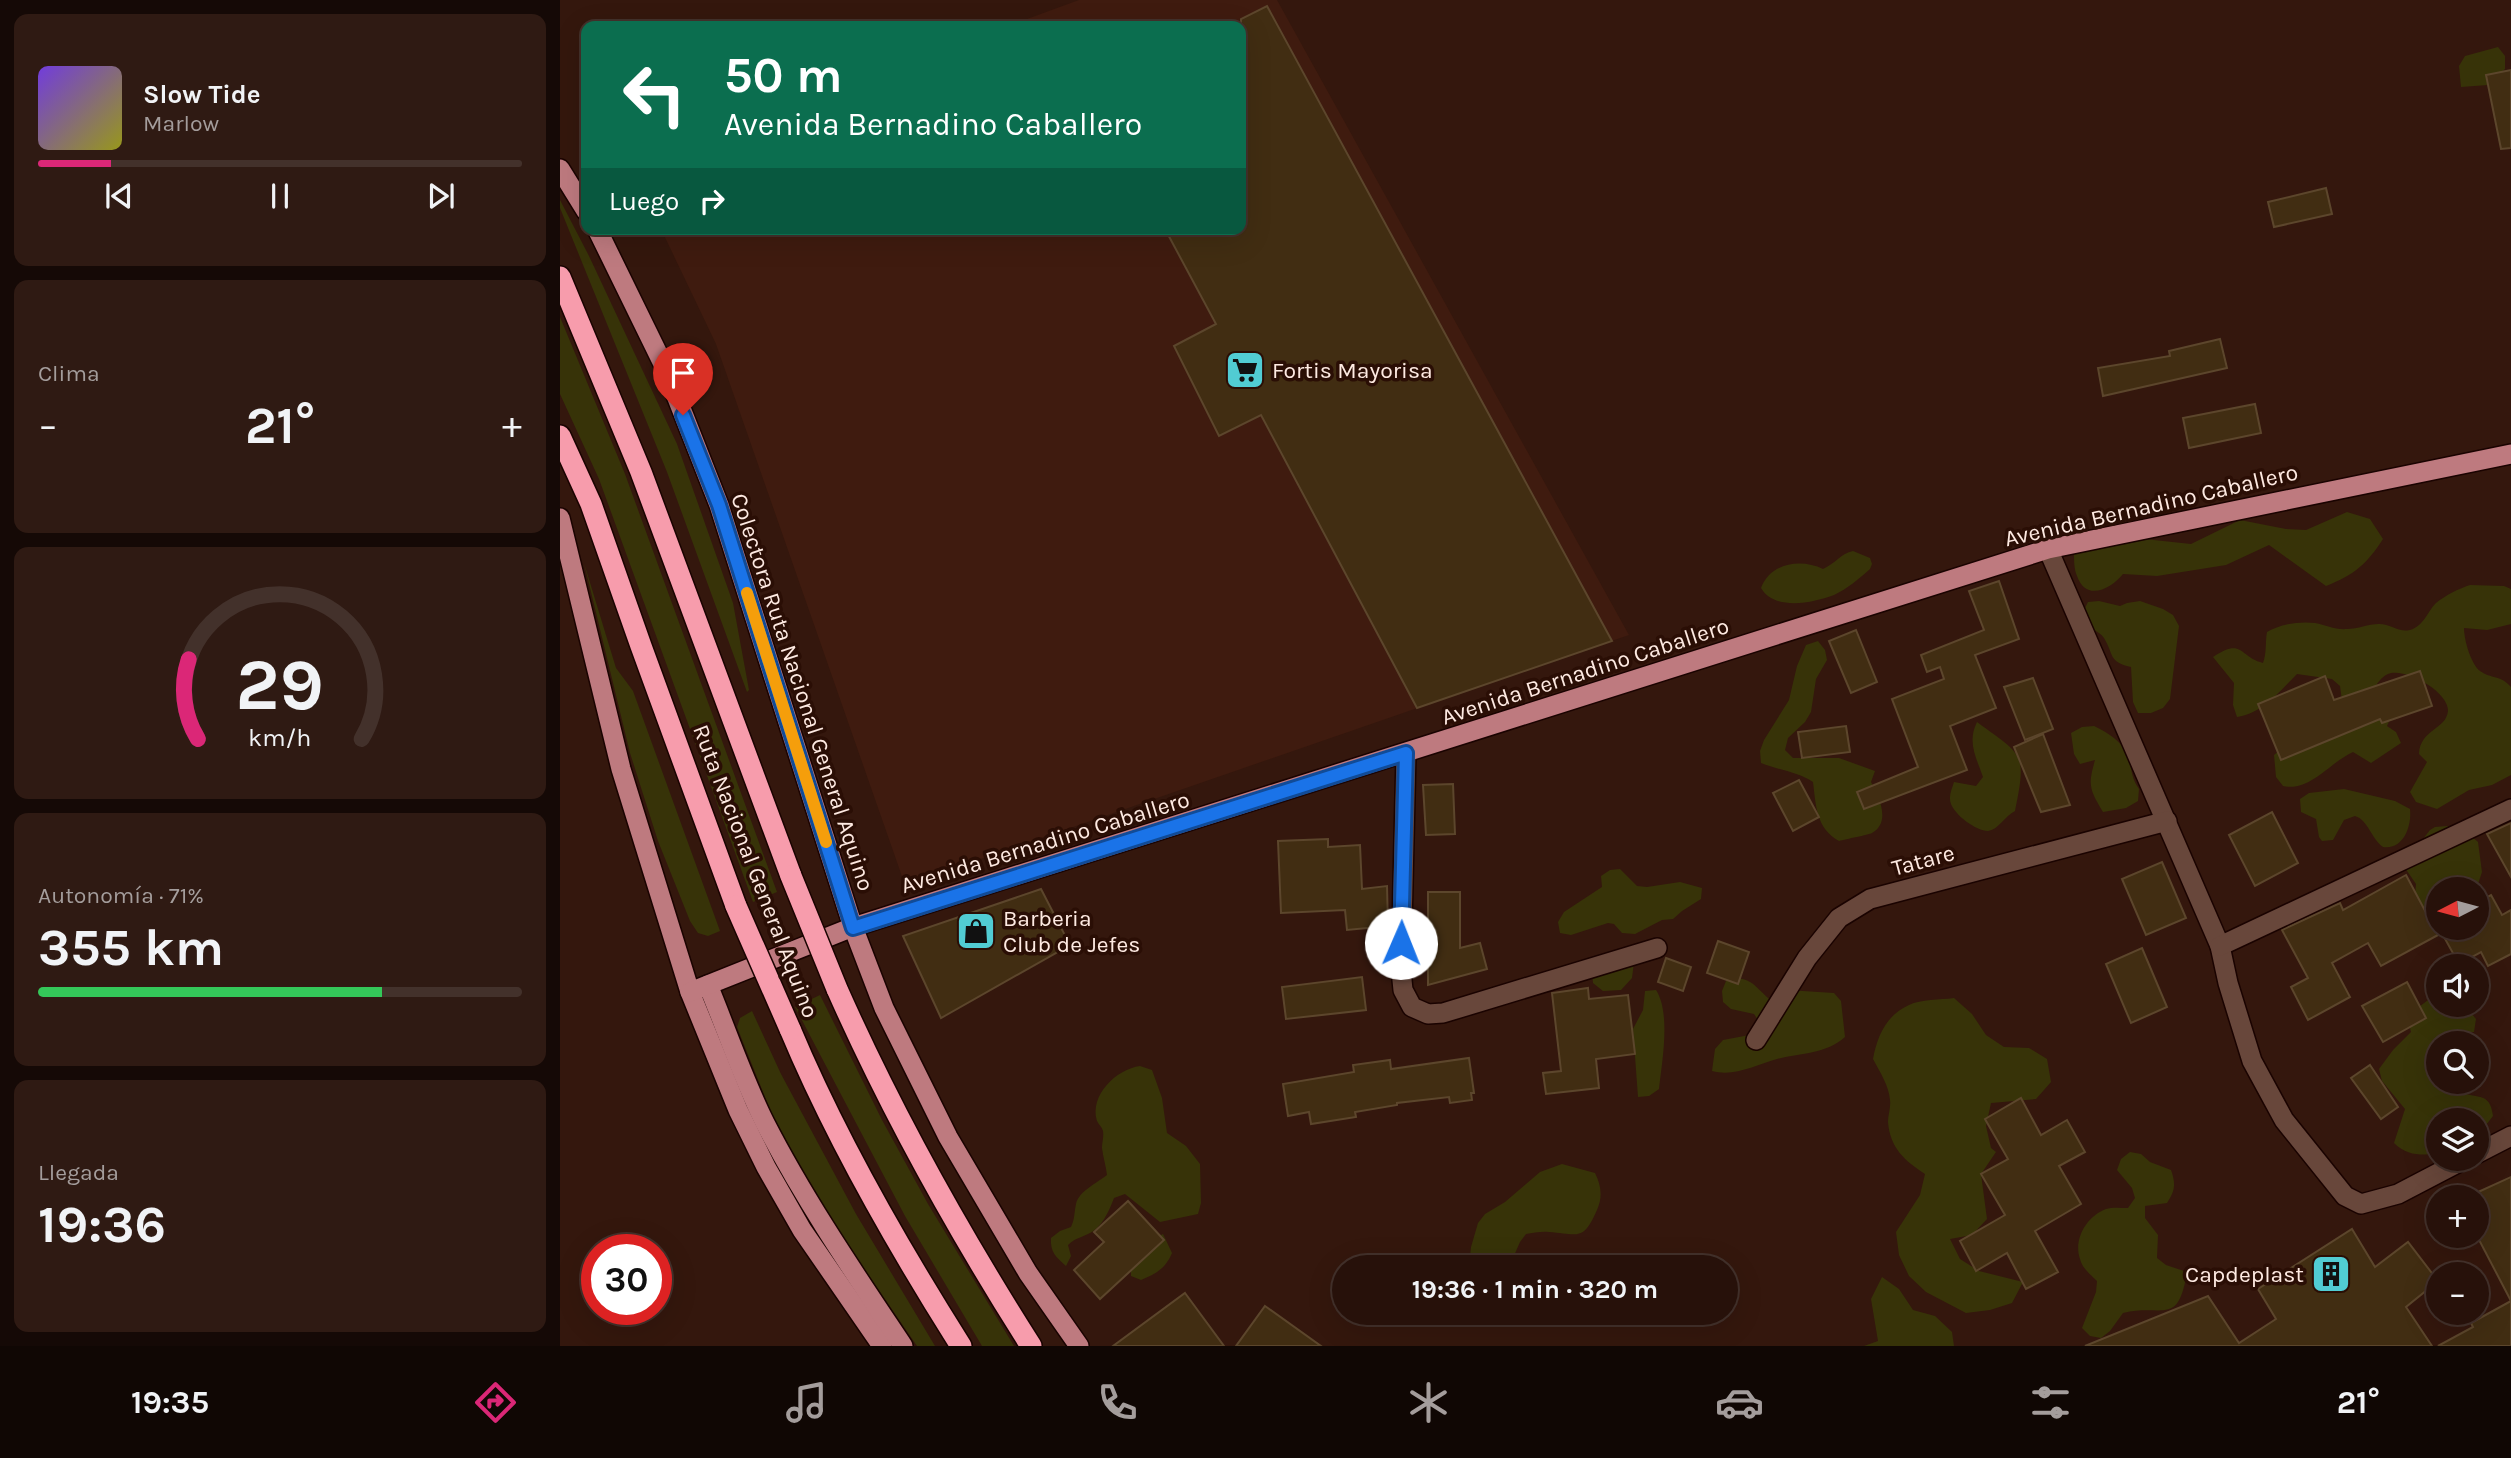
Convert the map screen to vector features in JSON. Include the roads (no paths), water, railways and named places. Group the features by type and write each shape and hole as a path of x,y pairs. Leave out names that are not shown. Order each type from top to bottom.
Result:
{"highway":[{"name":"Ruta Nacional General Aquino","path":"560,277 641,472 791,876 837,989 890,1104 981,1268 1031,1346"},
{"name":"Ruta Nacional General Aquino","path":"560,436 591,504 736,906 855,1164 926,1291 961,1346"}],"main road":[{"path":"560,169 581,203"},
{"name":"Colectora Ruta Nacional General Aquino","path":"600,235 666,370 719,505 853,928 884,1008 948,1137 1028,1273 1079,1346"},
{"name":"Avenida Bernadino Caballero","path":"699,988 853,928 2048,549 2511,454"},
{"path":"560,518 621,769 699,988 733,1097 766,1167 802,1230 882,1346"},
{"path":"699,988 787,1164 840,1252 903,1346"}],"street":[{"path":"2048,549 2220,946 2228,983 2252,1061 2284,1120 2344,1196 2361,1204 2398,1194 2442,1171"},
{"path":"1406,753 1401,970 1403,990 1412,1007 1428,1014 1443,1013 1657,947"},
{"path":"2220,946 2511,809"},
{"name":"Tatare","path":"1756,1040 1807,958 1839,918 1870,899 2167,821"},
{"path":"2489,1147 2511,1136"}],"place":[{"name":"Fortis Mayorisa","path":"1245,370"},
{"name":"Barberia Club de Jefes","path":"976,931"},
{"name":"Capdeplast","path":"2331,1274"}]}
